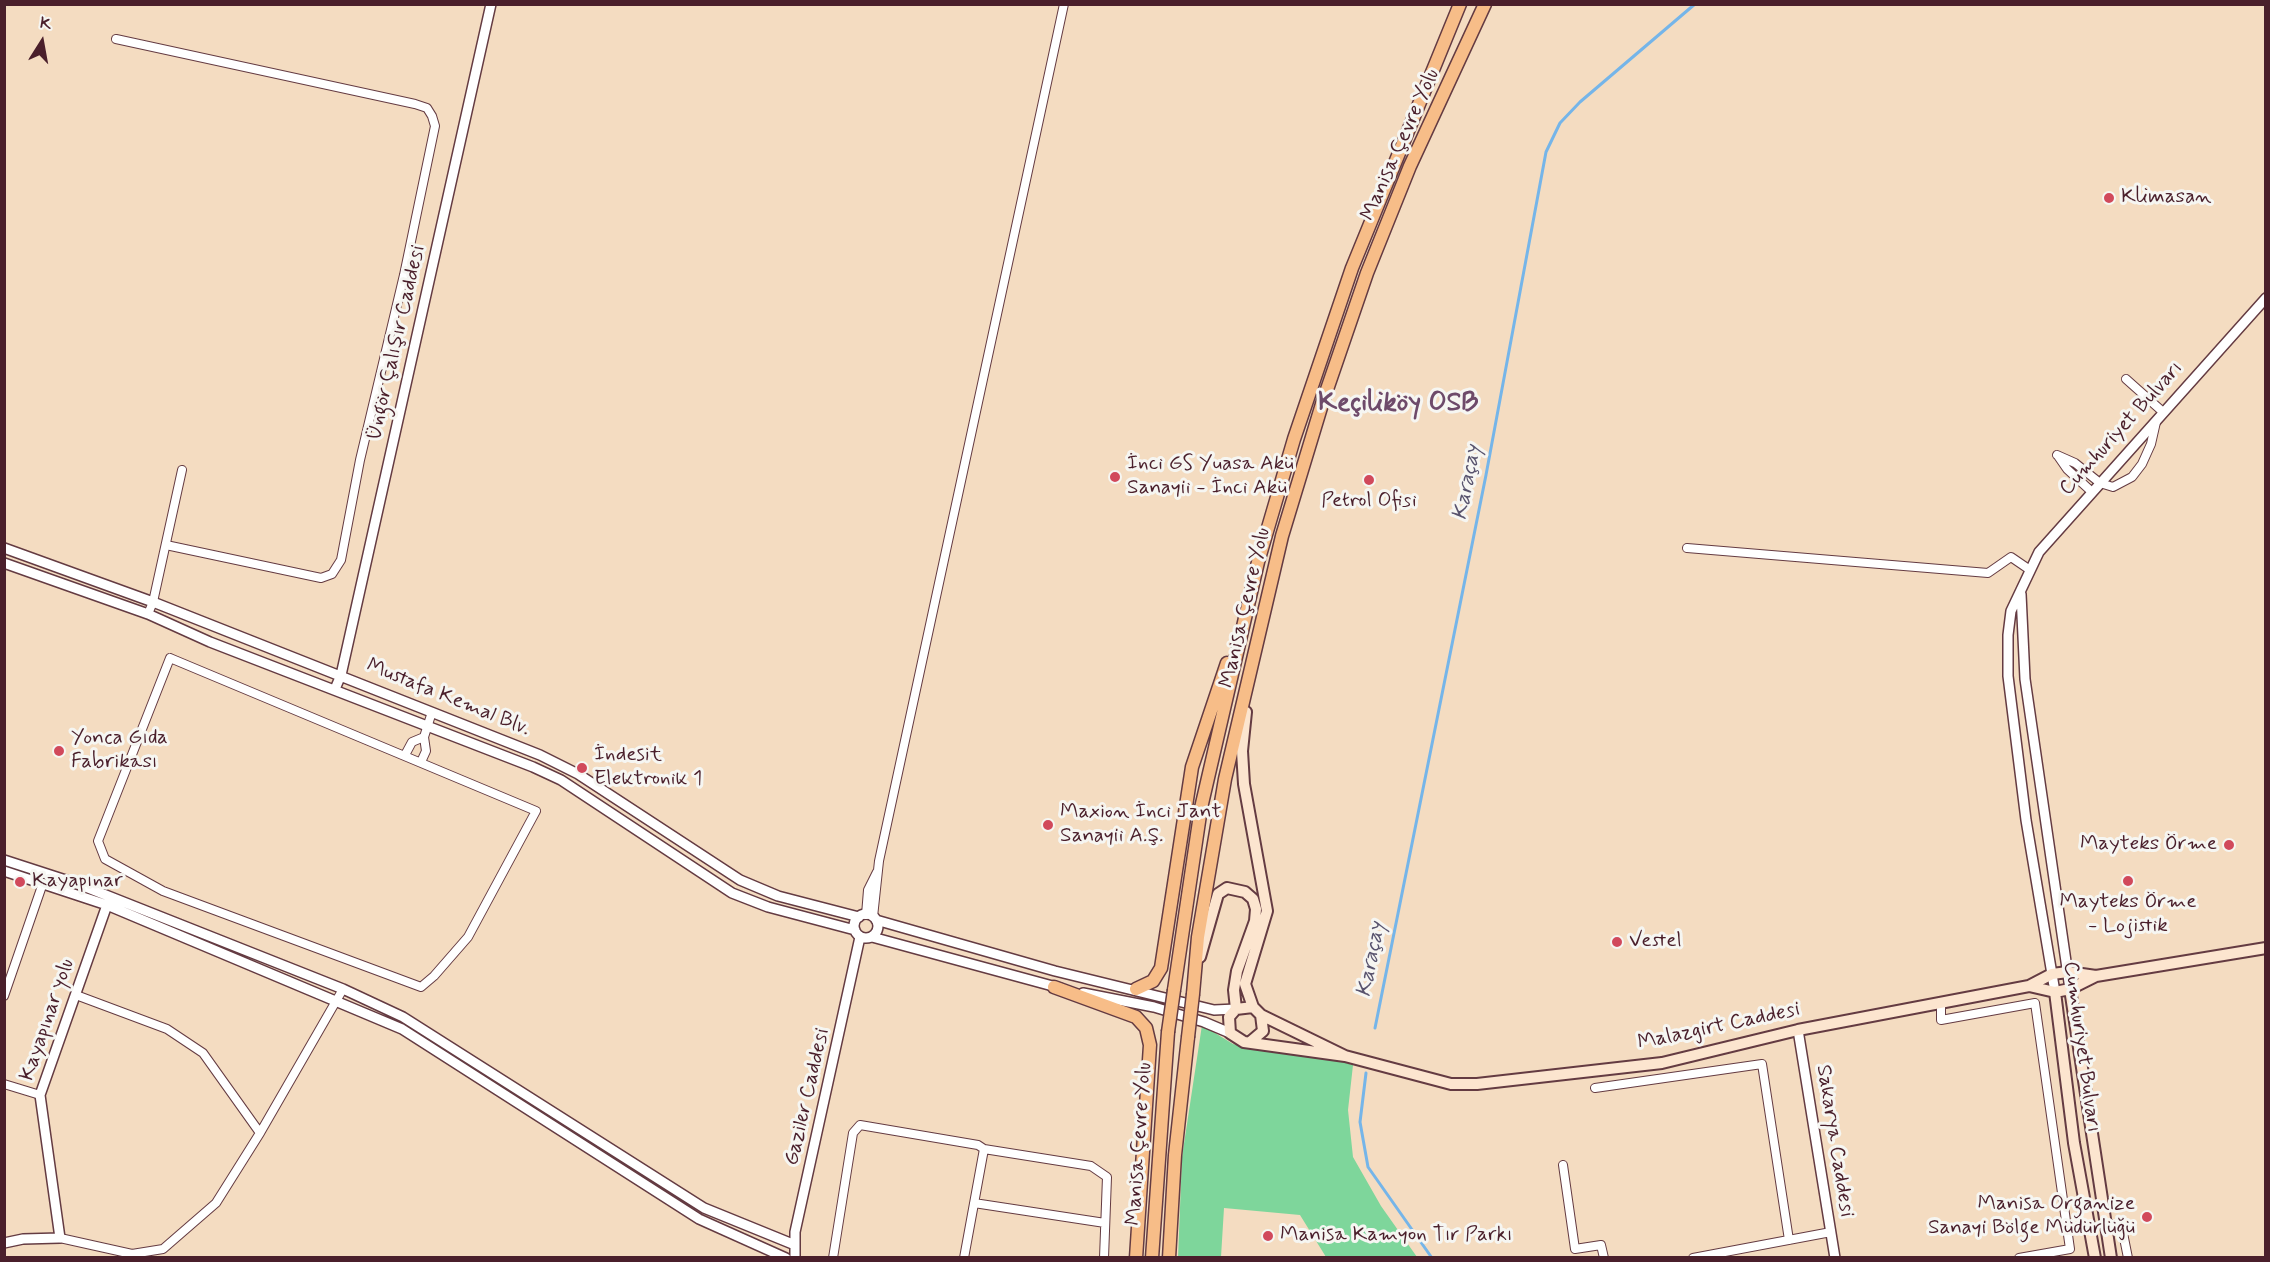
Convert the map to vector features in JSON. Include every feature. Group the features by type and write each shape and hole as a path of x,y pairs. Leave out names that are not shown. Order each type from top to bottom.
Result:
{"highway":[{"path":"1449,28 1454,4"},
{"name":"Manisa Çevre Yolu","path":"1152,1257 1168,1032 1202,808 1241,628 1294,439 1352,268 1460,4"},
{"name":"Manisa Çevre Yolu","path":"1169,1257 1175,1155 1196,975 1198,937 1225,779 1282,536 1322,404 1367,273 1410,166 1485,4"},
{"path":"1470,38 1493,4"},
{"path":"1136,989 1154,981 1161,968 1192,767 1221,676 1241,628"},
{"path":"1054,987 1136,1017 1146,1028 1150,1045 1136,1257"}],"main road":[{"path":"1250,1042 1263,1031 1245,984 1267,911 1244,784 1242,751 1259,639"},
{"path":"1196,975 1218,894 1227,888 1245,892 1253,900 1256,909 1255,921 1237,971 1234,990 1236,1009 1229,1017 1230,1033 1238,1041 1345,1056"},
{"path":"2029,986 2055,992 2070,989 2096,976 2265,948"},
{"path":"2029,986 2052,974 2068,972 2096,976"},
{"name":"Malazgirt Caddesi","path":"1345,1056 1451,1084 1478,1084 1662,1063 1798,1030 2029,986"},
{"name":"Cumhuriyet Bulvarı","path":"2070,989 2111,1257"},
{"name":"Cumhuriyet Bulvarı","path":"2055,992 2074,1143 2095,1257"},
{"path":"1236,1009 1257,1011 1345,1056"}],"street":[{"name":"Üngör Çalışır Caddesi","path":"335,689 341,675 491,4"},
{"path":"869,917 1064,4"},
{"path":"116,39 415,104 427,108 435,126 404,275 360,459 340,560 332,574 321,578 166,544"},
{"name":"Cumhuriyet Bulvarı","path":"2055,992 2026,820 2008,676 2008,635 2011,611 2022,594 2030,570 2040,552 2265,298"},
{"path":"2126,379 2163,412"},
{"path":"2092,492 2067,469 2057,454 2075,463 2100,483 2113,487 2132,477 2151,444 2156,420"},
{"path":"148,614 153,602 182,470"},
{"name":"Mustafa Kemal Blv.","path":"4,548 153,602 341,675 561,765 740,880 778,896 869,917 1055,971 1136,989 1214,1010 1236,1009"},
{"path":"1687,548 1988,573 2011,557 2030,570"},
{"name":"Mustafa Kemal Blv.","path":"4,563 148,614 210,642 335,689 561,780 732,892 768,907 1054,987 1154,1008 1204,1022 1230,1033"},
{"name":"Cumhuriyet Bulvarı","path":"2022,594 2025,680 2070,989"},
{"path":"170,658 405,755 536,810 468,937 434,976 421,987 164,891 105,859 98,841 170,658"},
{"path":"421,762 426,751 424,737 432,712"},
{"path":"405,755 412,742 424,737"},
{"path":"2026,820 2045,818"},
{"path":"4,860 78,884 343,989 403,1017 704,1208 795,1245"},
{"path":"4,871 107,905 402,1029 699,1219 782,1257 783,1242 795,1232"},
{"path":"4,996 43,883"},
{"name":"Kayapınar yolu","path":"60,1238 40,1095 107,905"},
{"path":"869,917 878,927 864,935 855,923 869,917"},
{"name":"Gaziler Caddesi","path":"795,1257 795,1232 864,935"},
{"path":"4,1243 23,1239 60,1238 132,1254 163,1249 216,1203 260,1133 343,989"},
{"path":"76,995 167,1029 204,1053 260,1133"},
{"path":"1941,1002 1941,1020 2035,1003 2070,1249 2019,1257"},
{"name":"Sakarya Caddesi","path":"1798,1030 1835,1257"},
{"path":"1595,1088 1762,1064 1789,1240"},
{"path":"4,1084 40,1095"},
{"path":"833,1257 854,1133 860,1125 978,1145 984,1149 1091,1166 1107,1177 1104,1257"},
{"path":"964,1257 984,1149"},
{"path":"1563,1165 1575,1249 1601,1245 1604,1257"},
{"path":"974,1203 1105,1223"},
{"path":"2105,1220 2123,1233 2128,1257"},
{"path":"1693,1257 1830,1232"}],"green space":[{"path":"1202,1025 1233,1044 1253,1049 1305,1051 1353,1065 1348,1110 1353,1157 1381,1206 1417,1257 1326,1257 1300,1215 1224,1208 1221,1257 1178,1258 1182,1157"}],"waterway":[{"name":"Karaçay","path":"1375,1028 1486,475 1546,152 1560,123 1580,102 1695,4"},
{"name":"Karaçay","path":"1366,1073 1360,1122 1368,1167 1432,1258"}],"place":[{"name":"Klimasan","path":"2109,198"},
{"name":"İnci GS Yuasa Akü Sanayii - İnci Akü","path":"1115,477"},
{"name":"Petrol Ofisi","path":"1369,480"},
{"name":"Yonca Gıda Fabrikası","path":"59,751"},
{"name":"İndesit Elektronik 1","path":"582,768"},
{"name":"Maxion İnci Jant Sanayii A.Ş.","path":"1048,825"},
{"name":"Mayteks Örme","path":"2229,845"},
{"name":"Mayteks Örme - Lojistik","path":"2128,881"},
{"name":"Kayapınar","path":"20,882"},
{"name":"Vestel","path":"1617,942"},
{"name":"Manisa Organize Sanayi Bölge Müdürlüğü","path":"2147,1217"},
{"name":"Manisa Kamyon Tır Parkı","path":"1268,1236"}],"district":[{"name":"Keçiliköy OSB","path":"1398,404"}]}
